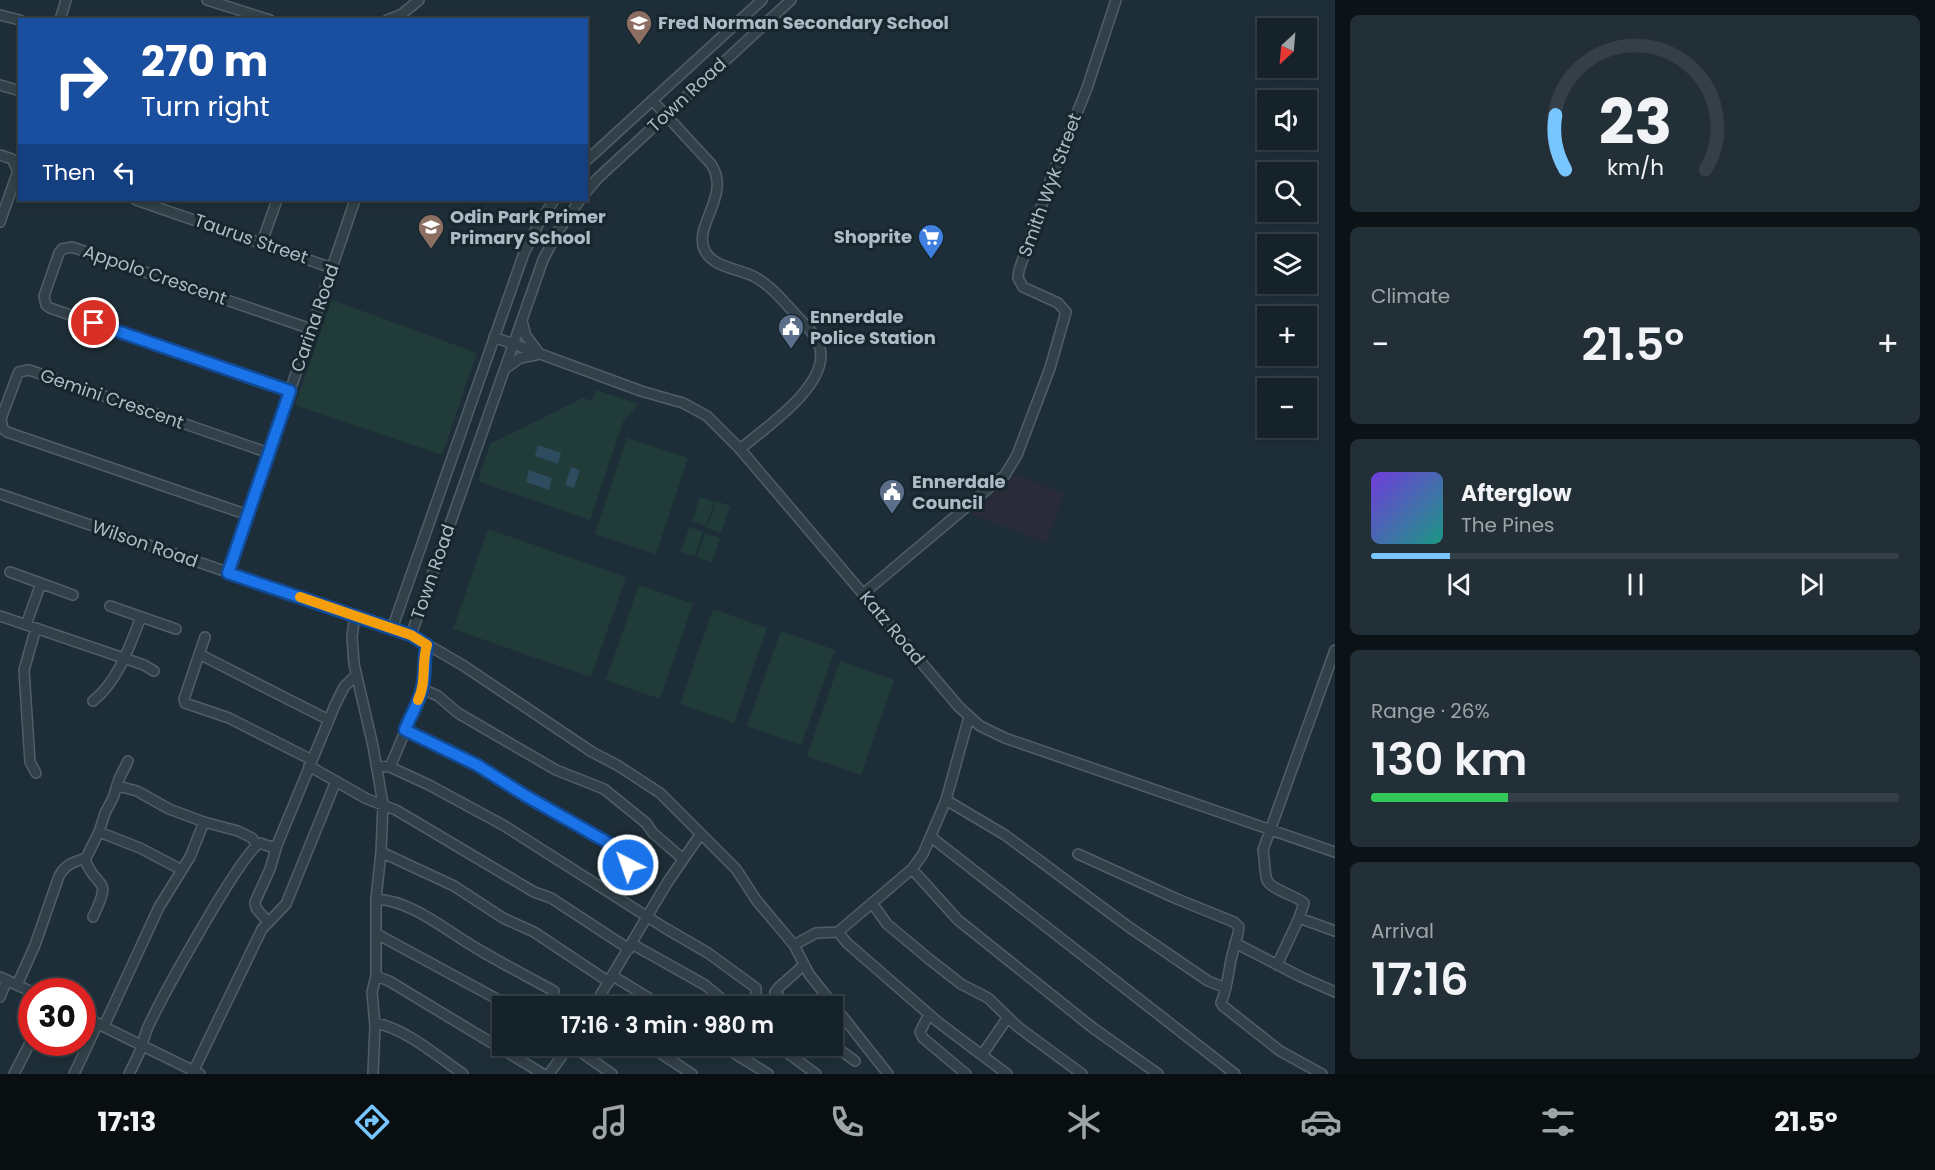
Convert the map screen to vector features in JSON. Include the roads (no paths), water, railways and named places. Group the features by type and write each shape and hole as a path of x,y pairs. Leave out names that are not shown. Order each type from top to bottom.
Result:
{"street":[{"path":"61,18 66,0"},
{"path":"207,0 264,18"},
{"path":"392,18 402,14 419,0"},
{"name":"Town Road","path":"588,159 762,0"},
{"name":"Town Road","path":"588,190 791,0"},
{"name":"Smith Wyk Street","path":"863,594 1005,475 1017,455 1050,368 1066,312 1058,303 1023,287 1018,278 1019,270 1053,173 1087,88 1116,0"},
{"path":"0,15 18,20"},
{"path":"0,85 18,90"},
{"path":"652,100 711,164 717,176 718,189 702,241 706,253 714,260 753,276 770,286 803,322 819,345 820,364 809,388 740,449"},
{"path":"0,155 12,159 18,171 0,222"},
{"name":"Taurus Street","path":"139,201 332,268"},
{"path":"262,242 277,201"},
{"name":"Carina Road","path":"228,573 355,201"},
{"name":"Town Road","path":"553,201 524,253 392,629 411,635 543,260 558,231 579,201"},
{"name":"Appolo Crescent","path":"290,391 50,308 44,301 44,296 59,253 66,246 311,329"},
{"path":"521,319 526,336 541,355"},
{"name":"Katz Road","path":"494,337 641,391 668,398 696,409 718,425 969,717 980,726 1005,738 1335,852"},
{"path":"503,372 520,358 541,355"},
{"name":"Gemini Crescent","path":"248,515 7,432 1,424 5,408 19,372 29,370 269,453"},
{"name":"Wilson Road","path":"0,494 392,629"},
{"path":"10,572 73,595"},
{"path":"26,625 41,583"},
{"path":"110,606 176,630"},
{"path":"0,616 125,658 154,671"},
{"path":"355,616 352,636 356,675 378,766 383,804 376,899 376,976 372,992 375,1023 373,1074"},
{"path":"93,701 106,688 125,658 141,617"},
{"path":"36,628 24,670 30,762 36,773"},
{"path":"411,635 483,678 592,752 650,785 736,868 757,901 794,945 809,975 888,1074"},
{"path":"205,637 184,699 185,703 193,708 229,718 310,763 367,799 383,804 534,892 551,898 631,946 705,985 718,996"},
{"path":"390,767 423,688 427,645"},
{"path":"1277,965 1304,903 1298,897 1273,886 1267,880 1263,850 1335,650"},
{"path":"199,654 329,720"},
{"path":"268,922 256,908 255,902 329,720 344,687 356,675"},
{"path":"423,688 438,696 458,713 556,770 604,789 646,823 653,833 683,859"},
{"path":"794,945 816,933 838,932 912,869 923,854 946,800 969,717"},
{"path":"405,730 477,765 626,853 629,858 628,865 613,894"},
{"path":"93,916 104,892 103,885 88,867 86,858 128,761"},
{"path":"378,766 390,767 429,785 503,825 708,953 756,988 756,996"},
{"path":"96,1023 142,1044 195,1073 262,929 282,911 286,904 336,781"},
{"path":"118,786 137,792 152,802 204,822 238,831 252,838 257,845"},
{"path":"946,800 1005,835 1129,927 1208,981 1226,988"},
{"path":"74,1074 159,908 190,856 204,822"},
{"path":"99,832 140,848 182,870"},
{"path":"600,996 683,859 700,835"},
{"path":"931,837 1235,1074"},
{"path":"129,1074 147,1028 243,860 253,846 260,843 272,847 277,845"},
{"path":"381,852 454,886 503,918 534,932 643,996"},
{"path":"1078,854 1234,922 1239,927 1221,1003 1280,1051 1322,1074"},
{"path":"0,997 4,979 17,985 35,945 64,867 86,858"},
{"path":"912,869 958,920 1093,1028 1158,1074"},
{"path":"376,899 406,905 478,950 554,991"},
{"path":"872,903 887,924 961,984 988,998 1018,1027 1082,1074"},
{"path":"1299,918 1335,931"},
{"path":"838,932 847,943 929,1014 1007,1074"},
{"path":"377,934 492,996"},
{"path":"1235,944 1335,992"},
{"path":"779,996 775,992 778,988 804,965"},
{"path":"376,976 389,981 543,1074"},
{"path":"929,1014 920,1032 923,1038 966,1074"},
{"path":"982,1055 1008,1017"},
{"path":"375,1023 389,1026 463,1074"},
{"path":"843,1052 855,1061"},
{"path":"14,1074 23,1056"},
{"path":"549,1074 562,1056"},
{"path":"585,1056 612,1074"},
{"path":"664,1056 692,1074"},
{"path":"738,1056 768,1074"},
{"path":"792,1056 816,1074"}],"place":[{"name":"Fred Norman Secondary School","path":"639,46"},
{"name":"Odin Park Primer Primary School","path":"431,250"},
{"name":"Shoprite","path":"931,260"},
{"name":"Ennerdale Police Station","path":"791,350"},
{"name":"Ennerdale Council","path":"892,515"}]}
